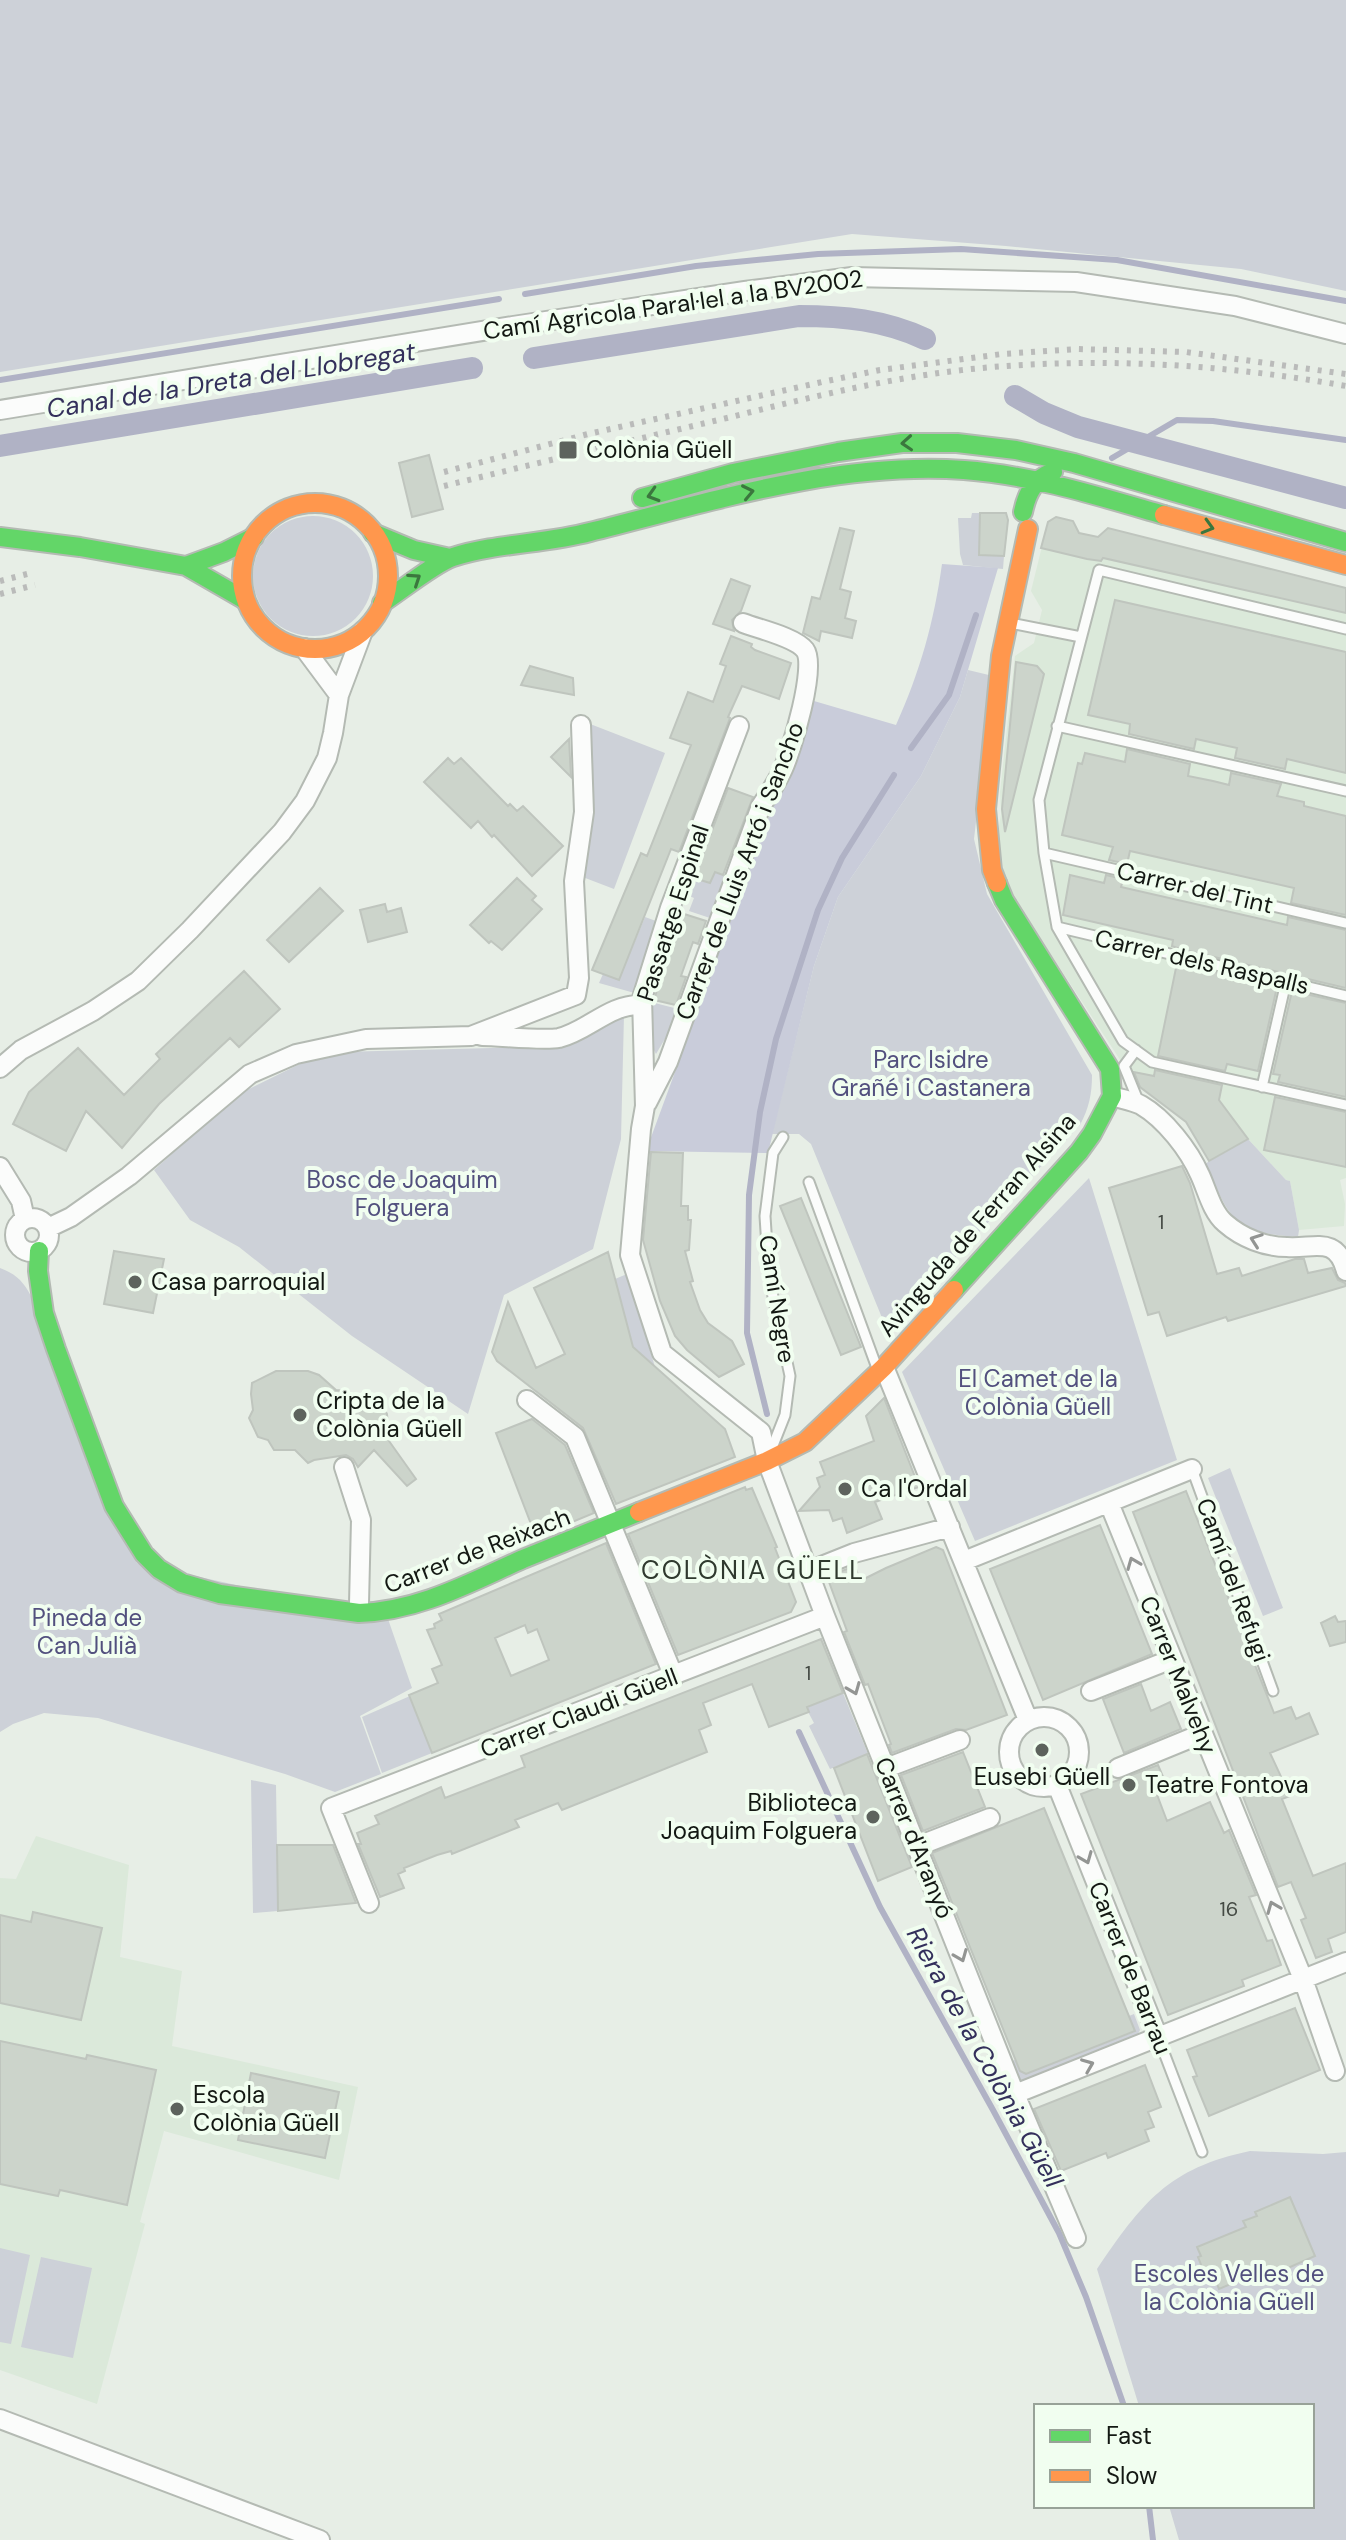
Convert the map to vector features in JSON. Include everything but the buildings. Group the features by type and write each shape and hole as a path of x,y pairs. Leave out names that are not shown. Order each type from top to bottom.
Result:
{"main road":[{"path":"508,545 633,500 708,478 789,460 912,442 985,445 1020,451 1126,476 1346,542"},
{"path":"1020,451 1032,464 1041,494 1039,516 1026,520"},
{"path":"382,603 450,558 508,545 567,538 728,496 882,470 936,469 1038,480 1346,565"},
{"path":"1038,480 1043,475 1058,471 1121,485 1157,487"},
{"path":"989,473 1011,489 1026,520 1001,656 986,809 992,870 1004,900 1110,1069 1112,1096"},
{"path":"1054,503 1067,500 1133,506"},
{"path":"312,503 326,504 355,516 373,533 386,559 386,588 374,619 363,631 353,639 318,650 280,640 260,624 245,600 241,570 254,537 269,520 284,509 312,503"},
{"path":"373,533 414,550 450,558"},
{"path":"0,537 80,547 186,566 245,600"},
{"path":"186,566 254,537"},
{"name":"Avinguda de Ferran Alsina","path":"767,1461 805,1442 881,1369 1079,1152 1112,1096"},
{"name":"Carrer de Reixach","path":"39,1251 38,1271 44,1313 114,1506 144,1554 159,1569 182,1583 220,1594 345,1612 378,1614 408,1610 767,1461"}],"street":[{"name":"Camí Agricola Paral·lel a la BV2002","path":"0,410 497,329 852,277 1076,282 1235,306 1346,334"},
{"name":"Carrer de Lluis Artó i Sancho","path":"645,1106 668,1062 761,806 782,772 792,745 807,681 809,658 805,650 797,643 743,623"},
{"path":"0,1068 21,1050 93,1011 138,981 190,930 292,819 327,758 339,695 363,631"},
{"path":"304,648 339,695"},
{"path":"471,1036 576,995 579,978 574,881 584,812 581,725"},
{"name":"Passatge Espinal","path":"645,1106 641,1005 670,908 739,726"},
{"path":"48,1228 71,1217 129,1176 250,1074 296,1054 366,1039 471,1036 558,1038 628,1004 641,1005"},
{"path":"1112,1096 1140,1104 1158,1119 1192,1159 1222,1221 1240,1234 1267,1245 1288,1248 1339,1247 1346,1271"},
{"name":"Carrer d'Aranyó","path":"645,1106 630,1255 662,1353 761,1432 767,1461 825,1616 1015,2094 1076,2238"},
{"path":"0,1167 21,1201 25,1219"},
{"path":"25,1219 41,1220 48,1228 50,1239 39,1251 23,1250 8,1238 25,1219"},
{"path":"881,1369 950,1527 1028,1720"},
{"path":"527,1400 575,1437 674,1677"},
{"path":"344,1467 361,1520 359,1604"},
{"path":"964,1561 1192,1469"},
{"name":"Carrer Malvehy","path":"1109,1503 1303,1979 1335,2071"},
{"path":"809,1571 854,1553 950,1527"},
{"name":"Carrer Claudi Güell","path":"369,1903 331,1808 825,1616"},
{"path":"1091,1691 1172,1659"},
{"path":"1039,1717 1061,1721 1076,1738 1079,1760 1067,1780 1057,1785 1033,1787 1014,1773 1008,1749 1011,1737 1028,1720 1039,1717"},
{"path":"1118,1768 1201,1734"},
{"path":"886,1768 960,1740"},
{"name":"Carrer de Barrau","path":"1057,1785 1158,2037"},
{"path":"918,1846 990,1818"},
{"path":"1015,2094 1346,1962"},
{"path":"0,2419 320,2540"}],"lane":[{"path":"1346,629 1099,570 1039,800 1044,853 1057,927 1123,1041 1152,1062 1346,1105"},
{"path":"1007,622 1081,637"},
{"path":"1057,726 1346,791"},
{"name":"Carrer del Tint","path":"1044,853 1346,923"},
{"name":"Carrer dels Raspalls","path":"1057,927 1346,996"},
{"path":"1262,1087 1286,982"},
{"path":"1136,1050 1124,1066 1140,1104"},
{"name":"Camí Negre","path":"767,1461 785,1415 790,1376 769,1278 765,1216 773,1153 783,1137"},
{"path":"809,1182 881,1369"},
{"name":"Camí del Refugi","path":"1192,1469 1273,1691"},
{"name":"Carrer de Barrau","path":"1158,2037 1202,2152"}],"shaded area":[{"path":"1056,517 1073,521 1079,533 1097,537 1108,528 1346,588 1346,1178 1340,1180 1345,1204 1344,1226 1299,1230 1290,1181 1248,1139 1209,1161 1186,1122 1134,1081 1006,886 998,832 1015,656 1034,643 1042,610 1031,591 1048,522"},
{"path":"942,564 998,568 960,697 921,776 838,897 814,966 768,1153 646,1151 782,781 793,768 814,701 896,725 925,646"},
{"name":"Escola Colònia Güell","path":"36,1836 129,1865 120,1957 182,1971 172,2046 358,2087 339,2180 164,2131 140,2222 145,2224 97,2404 0,2370 0,1878 16,1879"}],"green space":[{"path":"0,0 1346,0 1346,291 1241,269 852,234 0,372"},
{"path":"972,513 980,513 979,555 1004,556 1003,569 963,565 958,518 971,518"},
{"path":"313,516 336,520 355,534 369,553 373,576 369,599 355,618 336,632 313,636 290,632 271,618 257,599 253,576 257,553 271,534 290,520"},
{"name":"Parc Isidre Grañé i Castanera","path":"968,670 993,676 974,839 987,894 1092,1075 1091,1088 1088,1107 1080,1125 887,1330 811,1144 799,1134 772,1134 814,966 838,897 921,776 960,697"},
{"path":"585,722 665,753 614,889 580,876"},
{"path":"715,872 725,876 710,918 689,911 694,898 685,894 692,877 710,883"},
{"path":"645,917 656,921 640,975 638,994 599,983 603,974 619,980"},
{"path":"647,1001 682,1010 656,1054 648,1039"},
{"name":"Bosc de Joaquim Folguera","path":"624,1015 621,1139 593,1249 504,1295 468,1414 352,1336 239,1247 190,1220 154,1170 239,1094 316,1056 340,1052 564,1046"},
{"path":"1248,1139 1290,1181 1298,1237 1263,1232 1239,1221 1228,1209 1203,1165"},
{"name":"El Camet de la Colònia Güell","path":"1089,1178 1177,1460 975,1541 902,1372"},
{"name":"Pineda de Can Julià","path":"0,1268 18,1279 31,1296 137,1563 388,1619 412,1688 360,1716 381,1774 335,1792 98,1718 44,1713 0,1732"},
{"path":"627,1274 655,1367 633,1349 615,1279"},
{"path":"1230,1468 1283,1608 1263,1616 1208,1478"},
{"path":"843,1693 868,1754 830,1769 809,1726 814,1723 806,1708"},
{"path":"410,1696 432,1753 382,1773 362,1717"},
{"path":"251,1780 276,1785 278,1911 253,1913"},
{"path":"1134,2014 1140,2030 1137,2036 1022,2081 1009,2062 1015,2060 1020,2071 1026,2074 1134,2032 1129,2016"},
{"name":"Escoles Velles de la Colònia Güell","path":"1250,2151 1346,2152 1346,2540 1179,2540 1170,2508 1314,2508 1314,2404 1138,2404 1097,2269 1128,2225 1160,2192 1177,2178 1222,2158"},
{"path":"0,2248 30,2255 11,2344 0,2342"},
{"path":"41,2257 92,2268 73,2358 21,2347"}],"waterway":[{"path":"525,294 696,266 818,254 961,249 1117,260 1346,301"},
{"path":"0,380 499,299"},
{"name":"Canal de la Dreta del Llobregat","path":"534,358 799,316 864,320 895,327 925,339"},
{"name":"Canal de la Dreta del Llobregat","path":"0,446 472,368"},
{"name":"Canal de la Dreta del Llobregat","path":"1015,396 1044,413 1078,427 1346,498"},
{"name":"Riera de la Colònia Güell","path":"1112,458 1177,420 1213,421 1346,440"},
{"name":"Riera de la Colònia Güell","path":"911,748 949,695 976,615"},
{"name":"Riera de la Colònia Güell","path":"767,1414 747,1333 749,1195 760,1112 776,1039 818,910 842,858 894,775"},
{"name":"Riera de la Colònia Güell","path":"799,1732 880,1907 1059,2233 1086,2297 1123,2404"},
{"name":"Riera de la Colònia Güell","path":"1149,2508 1153,2540"}],"railway":[{"path":"444,472 588,434 822,382 880,370 1002,354 1077,349 1186,352 1346,374"},
{"path":"444,486 831,393 971,369 1050,364 1135,364 1262,373 1346,386"},
{"path":"0,581 31,573"},
{"path":"0,594 35,585"}],"traffic: fast":[{"path":"642,498 733,473 838,452 902,443 957,443 1016,450 1074,463 1346,542"},
{"path":"382,603 437,565 470,552 573,536 775,486 869,472 964,470 1015,476 1164,515"},
{"path":"1023,512 1032,488 1053,472"},
{"path":"373,533 414,550 450,558"},
{"path":"0,537 80,547 186,566 245,600"},
{"path":"186,566 254,537"},
{"path":"954,1290 1079,1152 1112,1096 1110,1069 1004,900 997,883"},
{"path":"39,1251 38,1271 44,1313 114,1506 144,1554 159,1569 182,1583 220,1594 359,1613 381,1611 443,1594 639,1512"}],"traffic: slow":[{"path":"315,503 343,509 366,525 382,548 388,576 382,604 366,627 343,643 315,649 287,643 264,627 248,604 242,576 248,548 264,525 287,509 315,503"},
{"path":"1164,515 1346,565"},
{"path":"997,883 992,870 986,809 1001,656 1028,529"},
{"path":"639,1512 767,1461 805,1442 884,1367 954,1290"}],"place":[{"name":"Colònia Güell","path":"568,450"},
{"name":"Casa parroquial","path":"135,1282"},
{"name":"Cripta de la Colònia Güell","path":"300,1415"},
{"name":"Ca l'Ordal","path":"845,1489"},
{"name":"Eusebi Güell","path":"1042,1750"},
{"name":"Teatre Fontova","path":"1129,1785"},
{"name":"Biblioteca Joaquim Folguera","path":"873,1817"},
{"name":"Escola Colònia Güell","path":"177,2109"}],"district":[{"name":"COLÒNIA GÜELL","path":"753,1570"}]}
